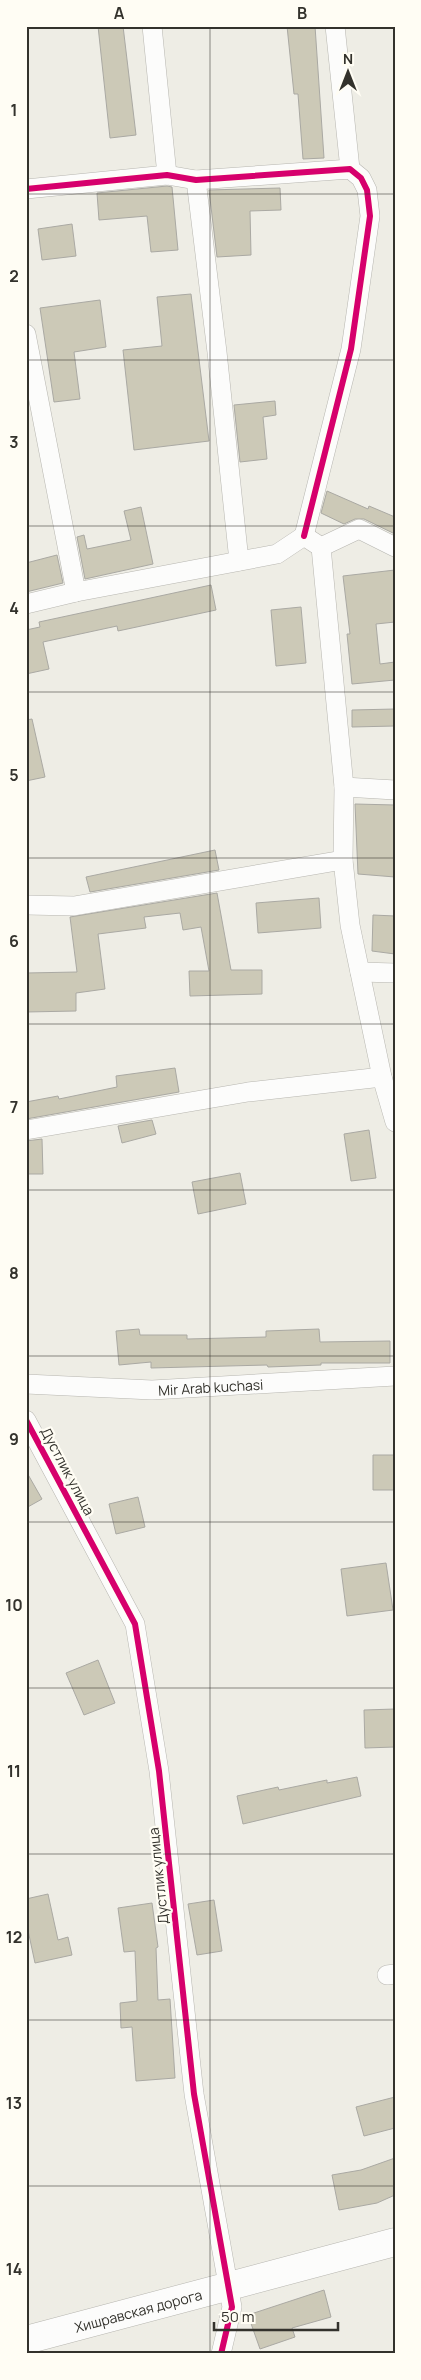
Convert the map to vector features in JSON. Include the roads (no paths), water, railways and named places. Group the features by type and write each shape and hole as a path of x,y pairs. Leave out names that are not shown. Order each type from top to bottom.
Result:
{"main road":[{"name":"Хишравская дорога","path":"26,2340 395,2242"}],"street":[{"path":"152,26 167,175"},
{"path":"335,26 350,169"},
{"path":"26,189 167,175 196,180 350,169 361,178 367,190 370,216 351,349 304,536 277,554 76,592 26,604"},
{"path":"196,180 217,352 239,561"},
{"path":"26,334 76,592"},
{"path":"321,547 359,530 395,547"},
{"path":"304,536 321,547"},
{"path":"321,547 344,787 343,860 350,925 382,1077 395,1122"},
{"path":"344,787 395,790"},
{"path":"26,905 74,906 343,860"},
{"path":"360,972 395,974"},
{"path":"26,1130 248,1092 382,1077"},
{"name":"Mir Arab kuchasi","path":"26,1384 152,1390 395,1376"},
{"name":"Дустлик улица","path":"26,1420 135,1624 159,1771 194,2094 232,2307 222,2354"}]}
